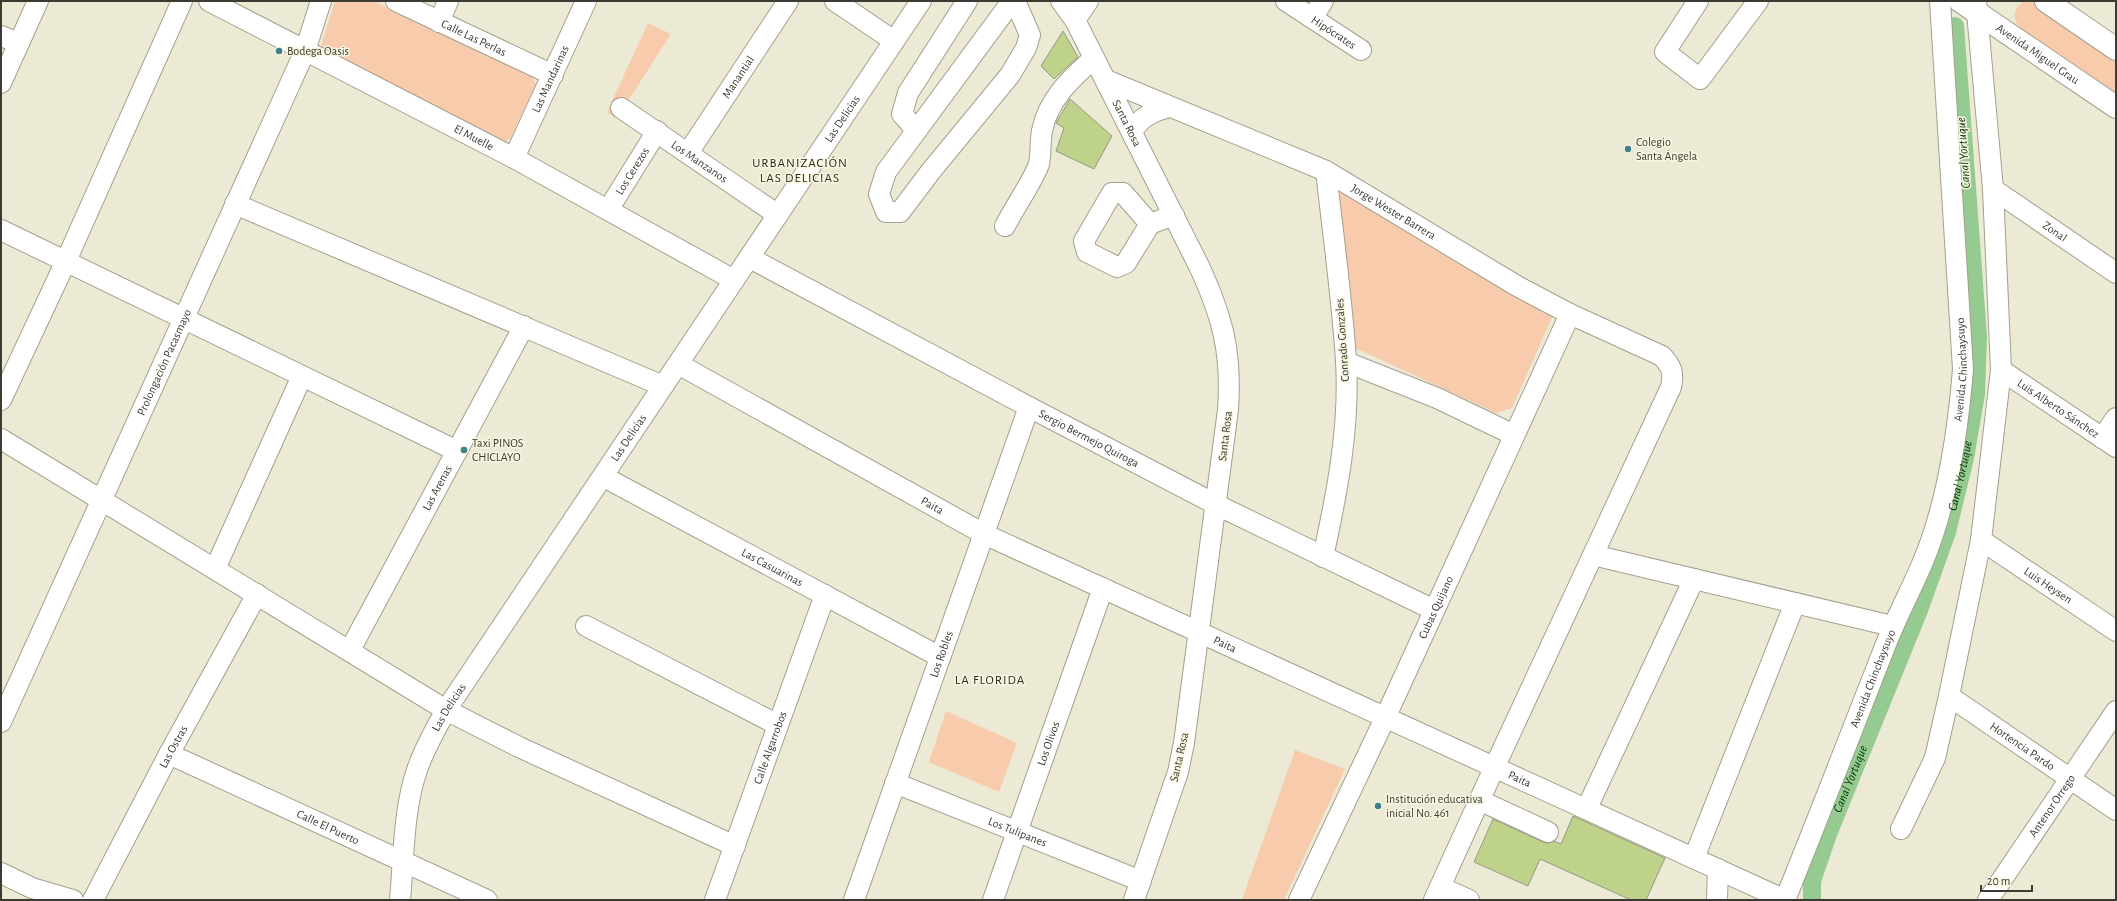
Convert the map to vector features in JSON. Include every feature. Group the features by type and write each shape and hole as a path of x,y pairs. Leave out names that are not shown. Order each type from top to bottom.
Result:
{"main road":[{"name":"Avenida Miguel Grau","path":"1960,1 1977,7 2116,106"},
{"path":"2046,1 2115,45"}],"street":[{"path":"1,83 38,1"},
{"path":"1,400 66,261 182,1"},
{"name":"El Muelle","path":"209,1 514,158 734,280"},
{"name":"Prolongación Pacasmayo","path":"1,722 305,51 321,1"},
{"name":"Calle Las Perlas","path":"396,1 553,75"},
{"path":"439,22 448,1"},
{"name":"Las Mandarinas","path":"514,158 586,1"},
{"name":"Manantial","path":"688,153 788,1"},
{"path":"835,1 894,41"},
{"name":"Las Delicias","path":"400,900 410,798 417,771 427,744 446,710 604,477 663,386 921,1"},
{"path":"916,130 902,114 908,93 967,1"},
{"path":"1012,1 886,172 879,194 886,212 900,212 931,171 1010,75 1026,48 1030,35 1015,1"},
{"name":"Santa Rosa","path":"1061,1 1075,20 1106,80 1215,300 1223,326 1229,357 1230,383 1228,410 1189,708 1178,772 1134,900"},
{"path":"1075,20 1088,1"},
{"name":"Hipócrates","path":"1286,1 1361,50"},
{"path":"1312,18 1323,1"},
{"path":"1698,1 1665,52 1700,79 1758,1"},
{"name":"Avenida Chinchaysuyo","path":"1786,900 1892,626 1923,563 1935,528 1954,447 1960,408 1963,369 1940,1"},
{"path":"1901,829 1935,758 1949,696 1981,540 2001,370 1993,189 1977,7"},
{"path":"1,36 19,44"},
{"path":"1005,226 1039,163 1039,144 1043,122 1051,105 1073,76 1094,58"},
{"name":"Jorge Wester Barrera","path":"1106,80 1326,171 1517,286 1570,314 1662,356 1671,366 1673,376 1671,387 1592,555"},
{"path":"1132,132 1138,121 1152,112 1169,107"},
{"name":"Los Manzanos","path":"621,108 657,131 778,215"},
{"name":"Los Cerezos","path":"608,210 657,131"},
{"name":"Conrado Gonzales","path":"1324,557 1338,484 1344,424 1346,362 1326,171"},
{"name":"Zonal","path":"1993,189 2116,273"},
{"path":"235,204 663,386"},
{"path":"1150,224 1174,215"},
{"path":"1,230 457,451"},
{"name":"Sergio Bermejo Quiroga","path":"750,258 1216,505 1434,610"},
{"name":"Cubas Quijano","path":"1299,900 1386,716 1570,314"},
{"name":"Las Arenas","path":"350,650 524,326"},
{"path":"1346,362 1437,398 1514,435"},
{"name":"Paita","path":"678,364 984,534 1386,716 1786,900"},
{"name":"Luis Alberto Sánchez","path":"2001,370 2109,443"},
{"path":"215,569 302,376"},
{"name":"Los Robles","path":"854,900 1029,407"},
{"path":"2109,443 2116,418"},
{"path":"1,438 101,501 258,594 446,710 519,747 735,846"},
{"name":"Las Casuarinas","path":"604,477 940,657"},
{"name":"Luis Heysen","path":"1981,540 2116,631"},
{"path":"1469,900 1437,894 1494,766 1592,555 1892,626"},
{"path":"1587,808 1694,579"},
{"name":"Los Olivos","path":"993,900 1103,588"},
{"name":"Las Ostras","path":"92,900 169,754 258,594"},
{"name":"Calle Algarrobos","path":"715,900 825,595"},
{"path":"1694,858 1795,603"},
{"path":"586,626 778,725"},
{"name":"Hortencia Pardo","path":"1949,696 2116,810"},
{"name":"Antenor Orrego","path":"1988,900 2069,778 2116,712"},
{"name":"Calle El Puerto","path":"169,754 487,900"},
{"name":"Los Tulipanes","path":"896,783 1141,880"},
{"path":"1479,800 1548,832"},
{"path":"1717,900 1718,869"},
{"path":"1,873 32,888 73,900"}],"shaded area":[{"path":"335,1 373,1 531,75 536,84 510,139 506,141 501,140 321,46"},
{"path":"2025,1 2035,1 2116,56 2116,93 2020,28 2017,24 2015,13 2018,6"},
{"path":"648,23 671,34 617,118 607,112"},
{"path":"1343,191 1553,315 1512,408 1496,413 1349,345 1337,196"},
{"path":"946,711 1017,743 999,792 929,762"},
{"path":"1295,750 1345,769 1284,900 1242,900"}],"building":[{"path":"1063,31 1078,57 1054,79 1041,66"},
{"path":"1070,99 1112,136 1094,169 1056,151 1064,128 1056,123"},
{"path":"1573,816 1665,858 1646,900 1631,900 1540,859 1528,886 1474,862 1493,819 1543,842 1549,843 1554,841 1561,844"}],"waterway":[{"name":"Canal Yortuque","path":"1812,900 1812,881 1828,834 1919,610 1947,532 1965,458 1976,394 1978,337 1955,26"}],"place":[{"name":"Bodega Oasis","path":"279,51"},
{"name":"Colegio Santa Ángela","path":"1628,149"},
{"name":"Taxi PINOS CHICLAYO","path":"464,450"},
{"name":"Institución educativa inicial No. 461","path":"1378,806"}],"district":[{"name":"URBANIZACIÓN LAS DELICIAS","path":"800,170"},
{"name":"LA FLORIDA","path":"990,680"}]}
